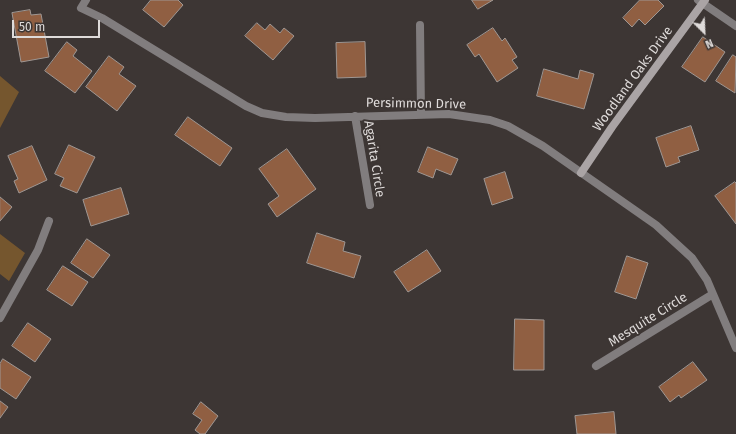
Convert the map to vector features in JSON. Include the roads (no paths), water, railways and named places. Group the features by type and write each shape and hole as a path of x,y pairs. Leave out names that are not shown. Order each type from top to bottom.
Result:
{"street":[{"name":"Persimmon Drive","path":"86,0 81,8 102,18 246,106 262,113 286,117 315,118 449,114 490,120 508,126 543,146 656,225 692,258 707,280 736,348"},
{"path":"702,1 736,26"},
{"name":"Woodland Oaks Drive","path":"581,173 702,1"},
{"path":"420,25 421,115"},
{"name":"Agarita Circle","path":"355,116 370,206"},
{"path":"0,318 38,250 48,221"},
{"name":"Mesquite Circle","path":"596,366 713,294"}]}
